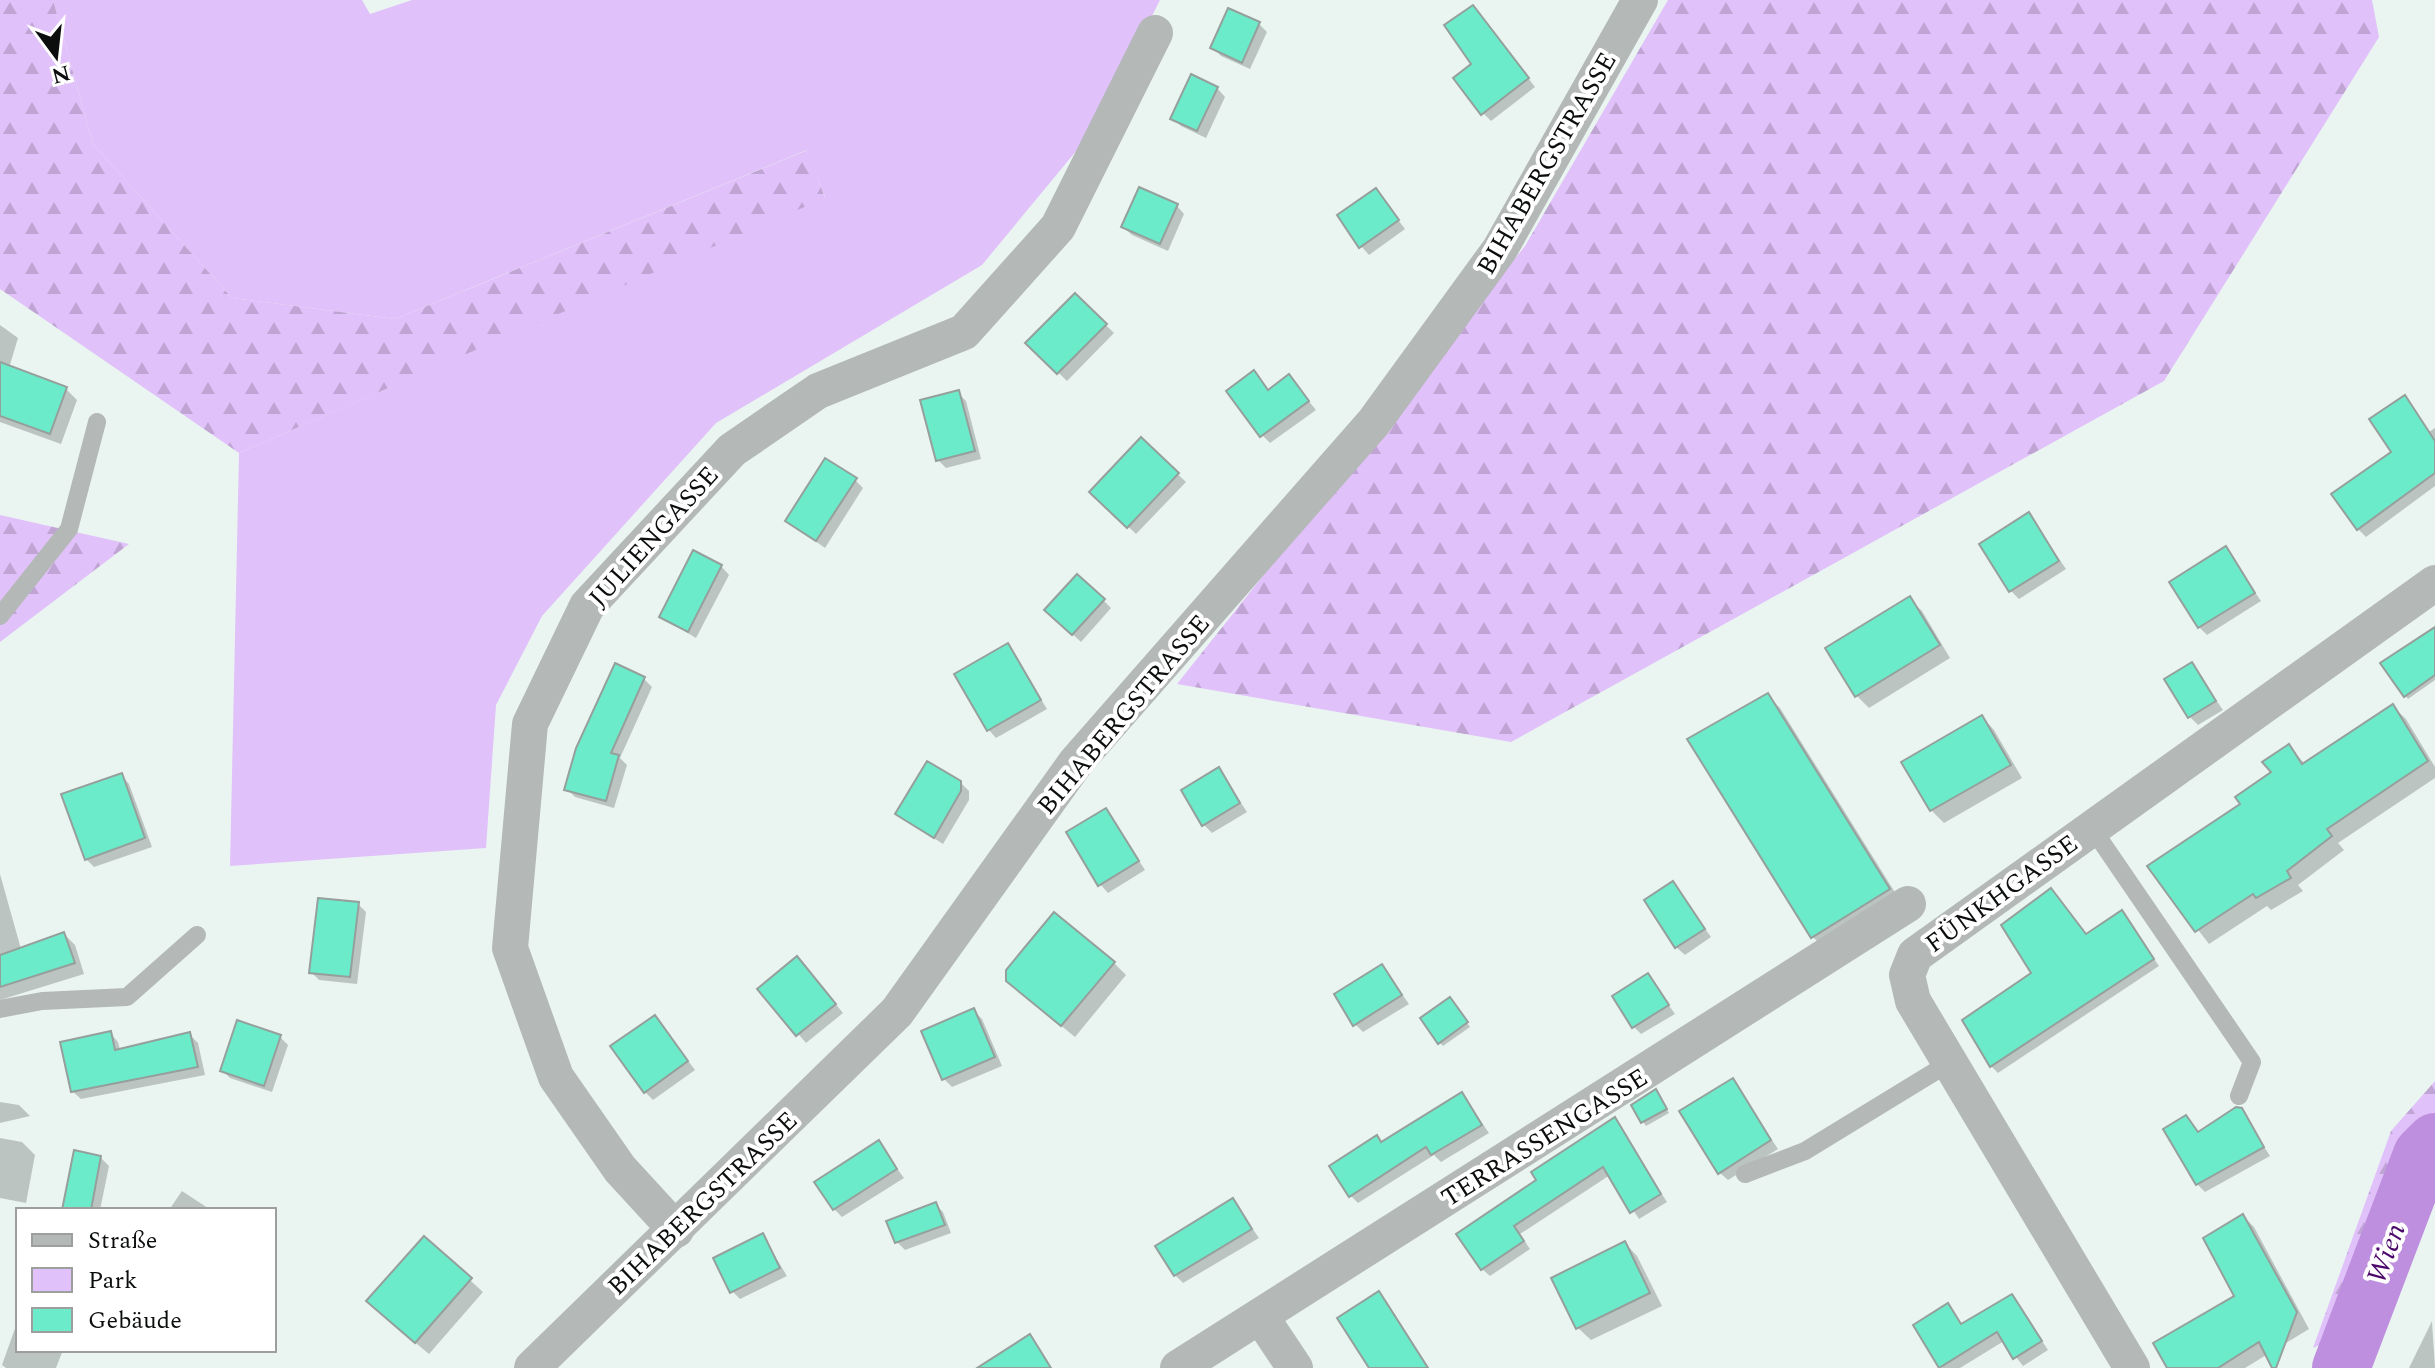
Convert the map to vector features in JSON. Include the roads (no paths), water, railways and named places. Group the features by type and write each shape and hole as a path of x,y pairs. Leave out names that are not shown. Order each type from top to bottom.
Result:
{"street":[{"name":"BIHABERGSTRASSE","path":"532,1368 897,1012 1076,762 1374,422 1500,249 1640,0"},
{"name":"JULIENGASSE","path":"676,1230 620,1169 556,1077 510,948 530,724 587,606 732,450 818,391 964,332 1058,227 1155,33"},
{"name":"FÜNKHGASSE","path":"2132,1368 1913,1001 1907,975 1915,955 2435,583"},
{"name":"TERRASSENGASSE","path":"1178,1368 1908,904"},
{"path":"1261,1317 1295,1368"}],"lane":[{"path":"0,616 69,529 97,422"},
{"path":"2092,828 2252,1062 2239,1096"},
{"path":"0,1009 42,1001 127,997 197,935"},
{"path":"1745,1174 1805,1151 1949,1063"}],"waterway":[{"name":"Wien","path":"2341,1368 2422,1155 2435,1142"}]}
